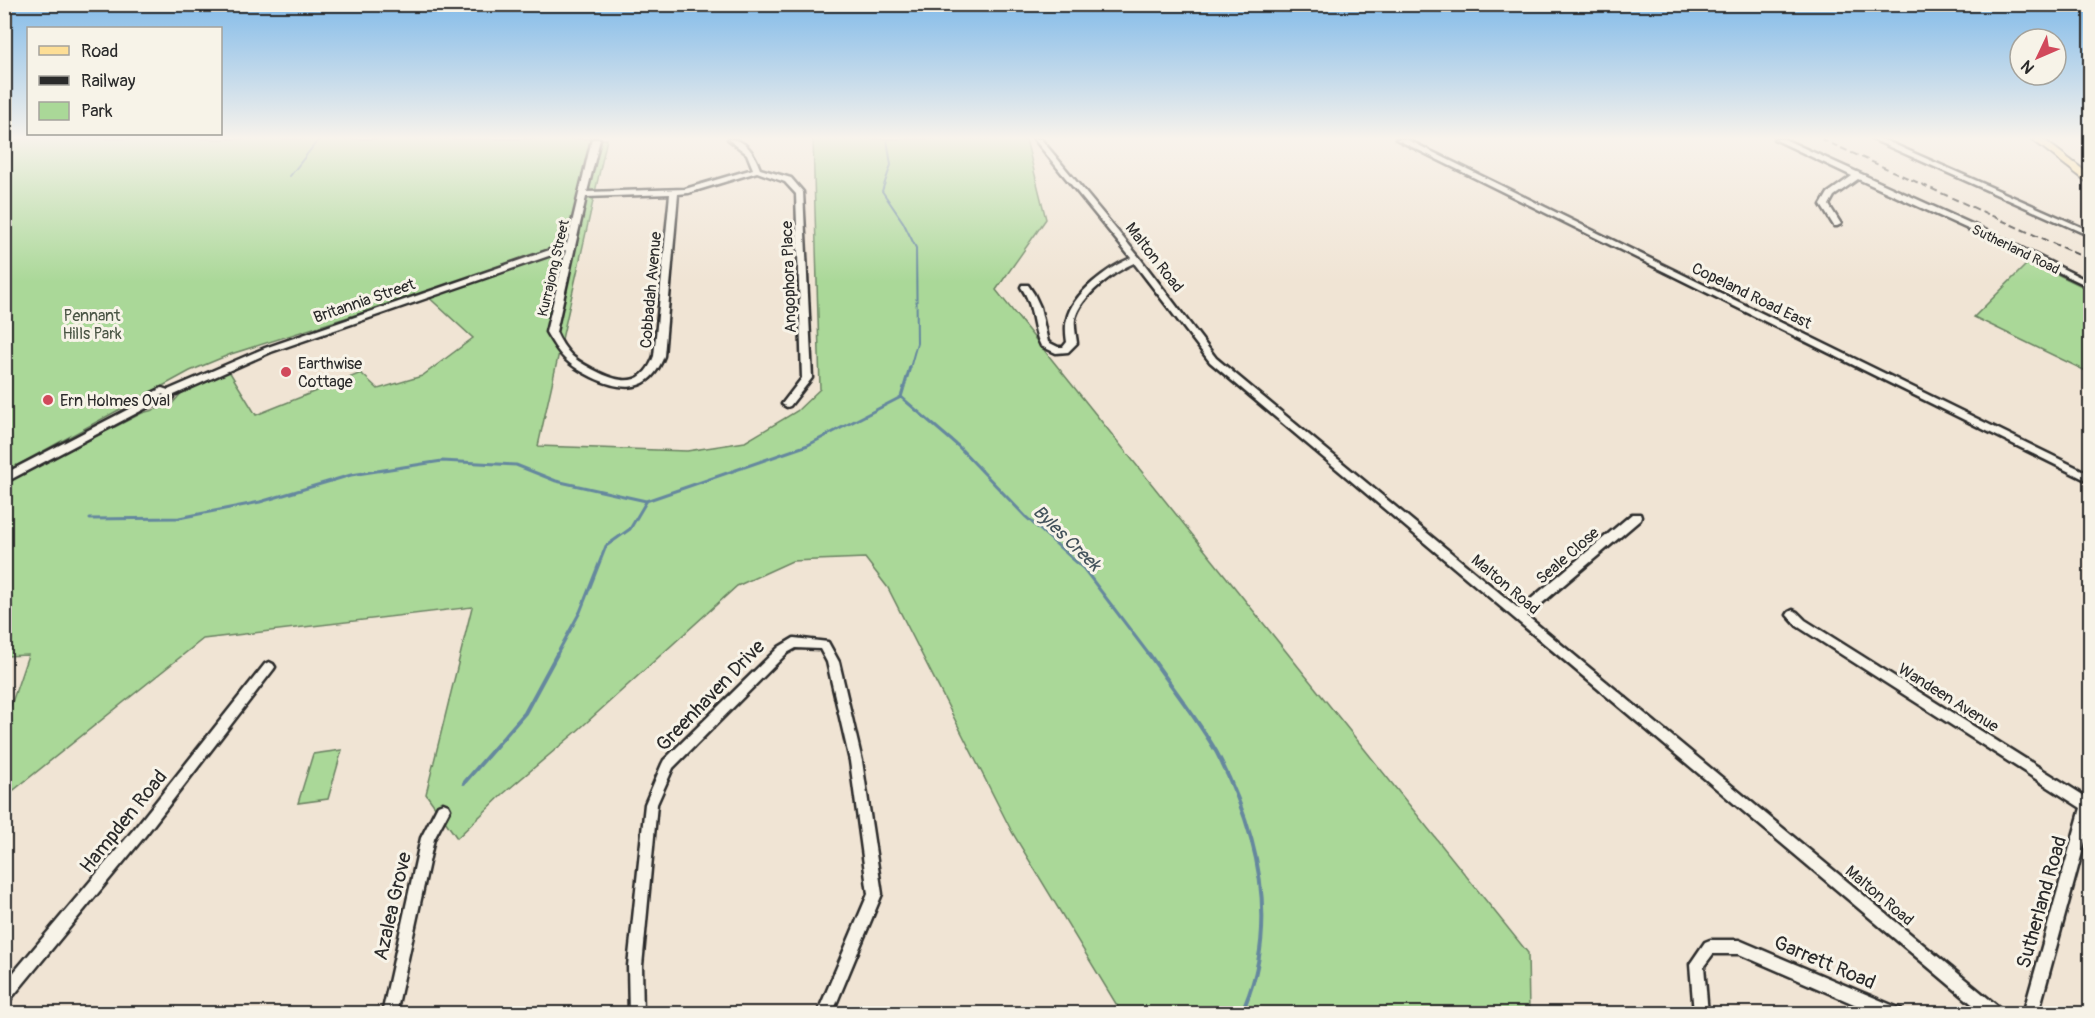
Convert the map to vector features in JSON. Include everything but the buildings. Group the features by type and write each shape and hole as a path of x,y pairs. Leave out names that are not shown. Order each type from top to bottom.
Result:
{"street":[{"name":"Kurrajong Street","path":"551,332 586,187"},
{"path":"584,195 674,192 700,187"},
{"name":"Angophora Place","path":"787,404 807,378 800,194 794,187"},
{"name":"Malton Road","path":"1076,187 1136,259 1213,360 1996,1014"},
{"name":"Copeland Road East","path":"1495,187 2091,478"},
{"path":"1837,224 1825,205 1831,195 1843,187"},
{"name":"Sutherland Road","path":"1880,187 2091,285"},
{"path":"1982,187 2091,234"},
{"name":"Cobbadah Avenue","path":"551,332 568,359 612,383 628,384 644,378 656,366 659,356 674,192"},
{"name":"Britannia Street","path":"4,479 150,402 164,401 170,393 268,350 572,245"},
{"path":"1025,287 1034,298 1039,331 1044,344 1056,350 1065,350 1072,343 1071,316 1083,296 1124,263 1136,259"},
{"name":"Seale Close","path":"1519,616 1636,517"},
{"name":"Wandeen Avenue","path":"1793,615 1801,623 2090,803"},
{"name":"Greenhaven Drive","path":"636,1014 635,966 651,804 659,784 668,764 775,657 794,643 824,645 833,662 856,761 875,894 824,1014"},
{"name":"Hampden Road","path":"4,996 140,832 269,667"},
{"name":"Sutherland Road","path":"2030,1014 2090,803"},
{"name":"Azalea Grove","path":"389,1014 428,838 443,810"},
{"name":"Garrett Road","path":"1701,1014 1697,964 1710,947 1739,947 1896,1014"}],"green space":[{"name":"Pennant Hills Park","path":"5,187 596,187 538,446 687,451 745,442 797,411 820,389 814,187 1038,187 1046,219 996,290 1528,953 1529,1013 1109,1013 1118,1007 1012,832 888,588 865,558 792,561 737,586 575,733 503,794 457,838 426,794 472,607 203,639 10,793 5,781 5,723 28,655 5,656 5,483 142,413 171,405 183,391 229,371 256,415 361,373 378,389 422,376 473,338 424,293 231,354 190,371 5,472"},
{"path":"2030,261 2090,290 2090,373 1974,317"},
{"path":"342,750 328,799 298,803 313,754"}],"waterway":[{"name":"Byles Creek","path":"884,187 882,191 903,222 916,248 917,343 910,368"},
{"name":"Byles Creek","path":"901,397 910,367"},
{"path":"90,519 179,518 260,502 351,475 442,461 516,465 556,481 646,501 808,445 901,397"},
{"name":"Byles Creek","path":"901,397 958,446 1026,517 1084,569 1150,656"},
{"path":"556,656 580,612 606,546 630,529 646,502"},
{"path":"464,783 525,713 557,654"},
{"name":"Byles Creek","path":"1149,654 1217,753 1243,813 1253,845 1262,909 1261,941 1255,973 1245,1005"}],"railway":[{"path":"1927,187 2090,260"}],"place":[{"name":"Earthwise Cottage","path":"286,372"},
{"name":"Ern Holmes Oval","path":"48,400"}]}
